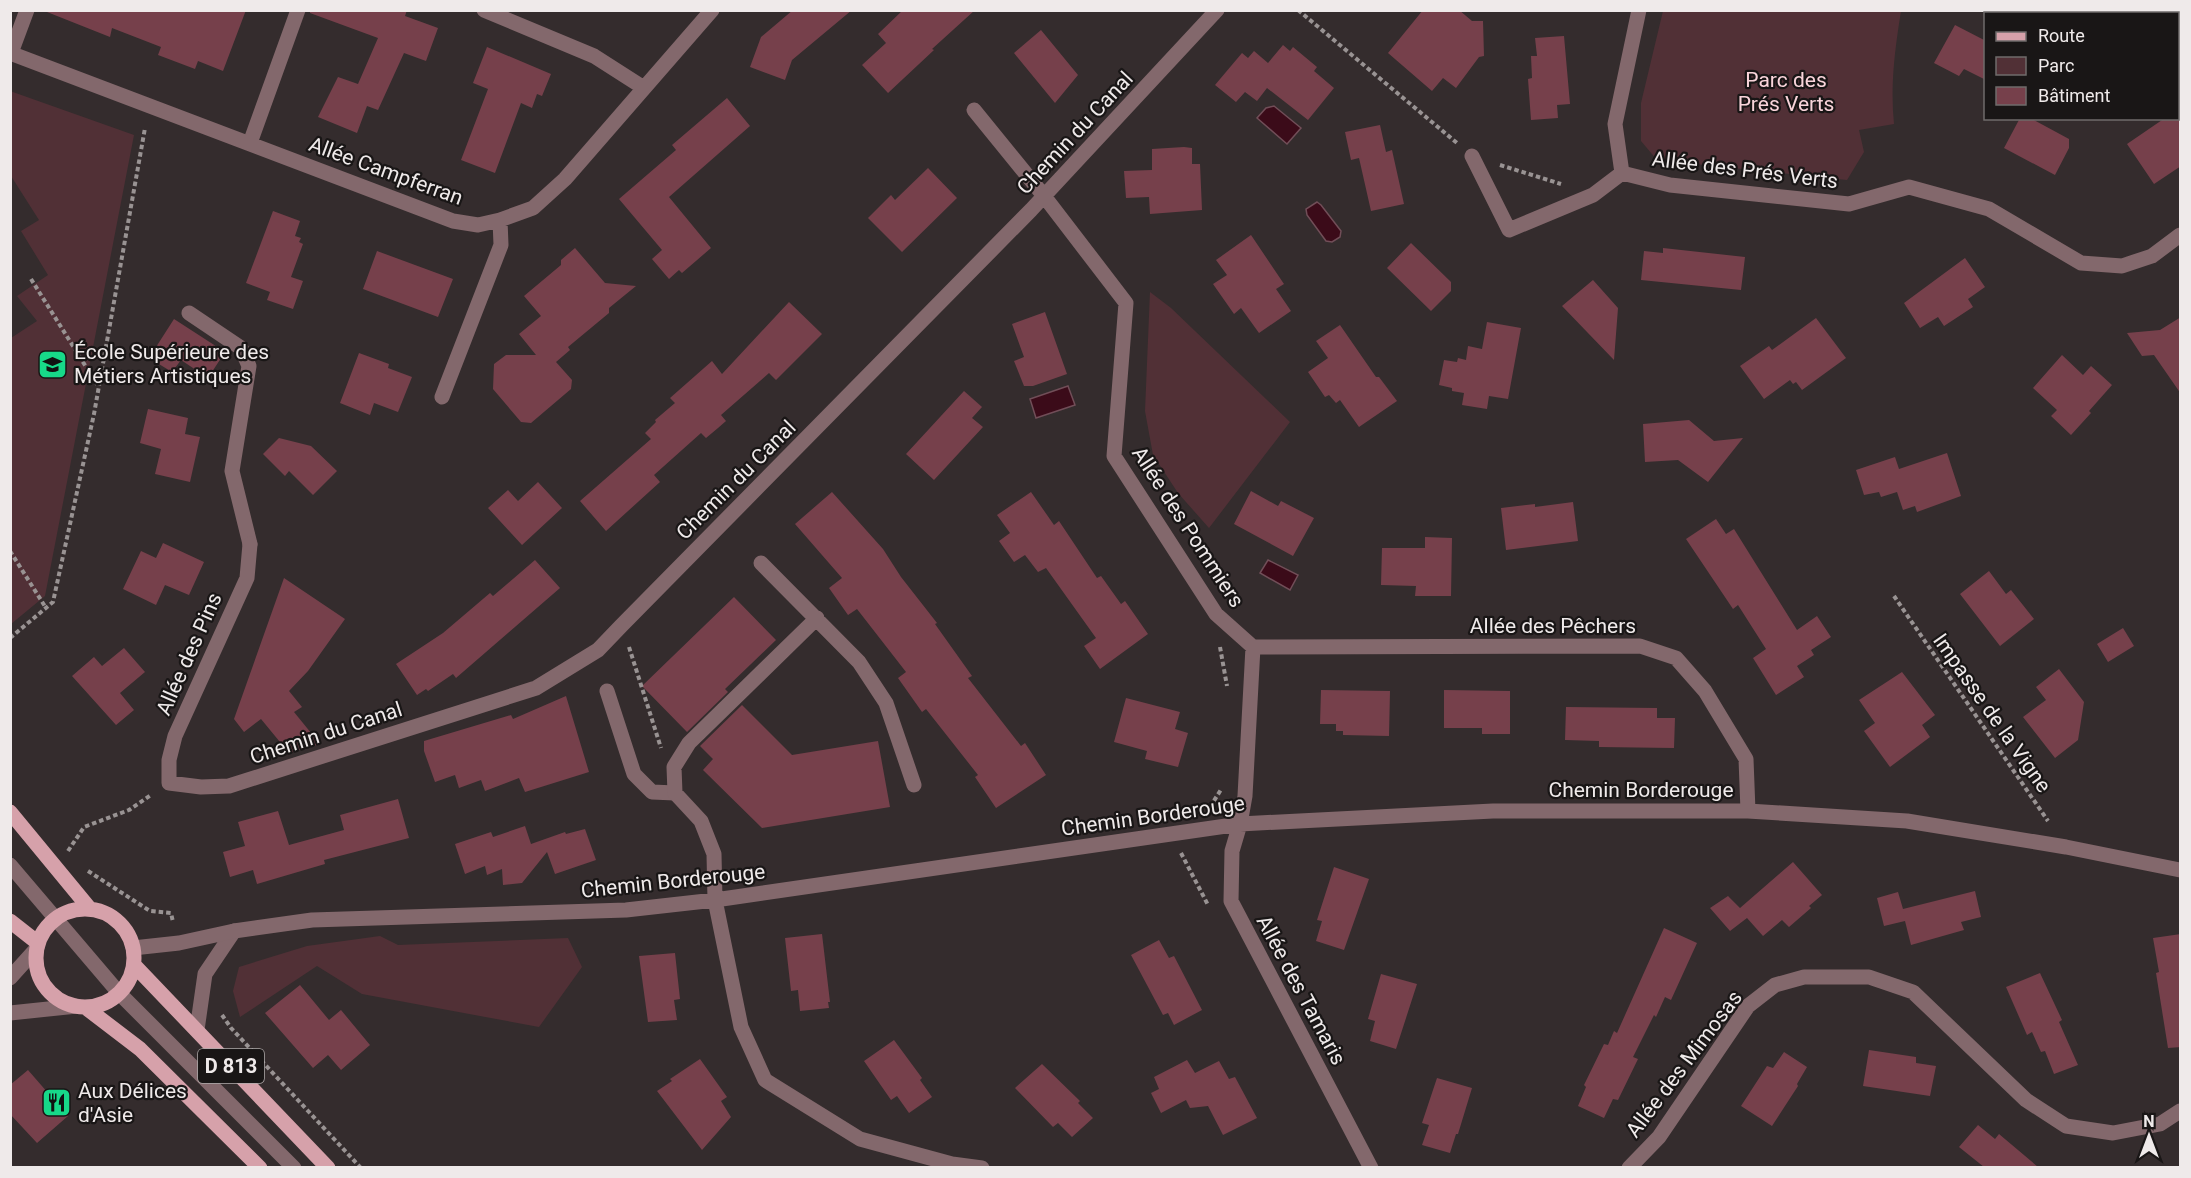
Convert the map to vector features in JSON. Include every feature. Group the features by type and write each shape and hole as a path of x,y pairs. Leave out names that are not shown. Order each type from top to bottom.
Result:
{"main road":[{"path":"10,812 90,909"},
{"path":"10,921 38,946 48,925 78,909 105,913 118,921 128,933 134,948 134,965 129,980 119,993 109,1000 98,1005 81,1006"},
{"name":"D 813","path":"38,946 36,964 39,977 46,988 62,1001 81,1006 140,1049 260,1167"},
{"name":"D 813","path":"134,965 328,1167"}],"street":[{"path":"11,53 27,10"},
{"path":"250,143 298,10"},
{"path":"484,10 594,56 644,88"},
{"name":"Allée Campferran","path":"11,53 453,221 478,225 501,220 532,208 565,179 712,10"},
{"name":"Chemin du Canal","path":"169,783 201,787 229,786 536,688 598,650 1044,196 1218,10"},
{"name":"Allée des Prés Verts","path":"1639,10 1615,124 1622,173 1670,185 1850,204 1909,187 1989,210 2081,262 2122,266 2152,256 2181,235"},
{"path":"2053,10 2060,12"},
{"name":"Allée des Pommiers","path":"974,111 1044,196 1126,303 1114,456 1216,615 1253,647"},
{"path":"1472,156 1509,230 1593,195 1622,173"},
{"path":"442,397 501,246 501,220"},
{"name":"Allée des Pins","path":"169,783 169,760 176,736 247,578 250,544 232,471 249,366 241,348 189,313"},
{"path":"761,563 859,662 886,703 914,785"},
{"path":"817,618 689,743 674,767 675,793 701,821 714,854 715,900 741,1027 765,1080 860,1139 952,1164 982,1167"},
{"name":"Allée des Pêchers","path":"1253,647 1640,646 1676,658 1705,691 1746,759 1748,811"},
{"path":"1240,824 1245,796 1253,647"},
{"path":"607,691 634,774 652,792 675,793"},
{"name":"Chemin Borderouge","path":"134,948 179,943 234,931 312,920 626,910 715,900 1240,824 1493,811 1748,811 1907,821 2066,847 2181,870"},
{"name":"Allée des Tamaris","path":"1240,824 1232,851 1231,901 1371,1167"},
{"path":"10,865 119,993 294,1167"},
{"path":"197,1030 205,974 234,931"},
{"path":"10,978 38,946"},
{"name":"Allée des Mimosas","path":"1629,1167 1659,1137 1749,1006 1775,985 1804,977 1869,977 1913,992 2026,1100 2066,1126 2114,1133 2160,1124 2181,1111"},
{"path":"10,1013 81,1006"}],"path":[{"path":"1298,10 1472,156 1593,195"},
{"path":"10,638 54,602 99,386 149,104"},
{"path":"32,279 99,386"},
{"path":"10,551 46,608"},
{"name":"Impasse de la Vigne","path":"1894,597 2066,847"},
{"path":"621,626 663,753 630,762"},
{"path":"72,858 67,852 84,827 129,810 169,783"}],"green space":[{"name":"Parc des Prés Verts","path":"1663,11 1901,11 1894,67 1894,124 1859,130 1864,152 1847,180 1657,160 1641,141 1641,103"},
{"name":"École Supérieure des Métiers Artistiques","path":"10,91 134,135 45,596 11,624 11,338 37,321 17,296 48,275 21,231 39,220 11,176"},
{"path":"1150,292 1171,308 1290,422 1209,528 1178,493 1153,455 1145,411"},
{"path":"380,936 398,945 568,938 582,967 539,1027 362,994 317,966 240,1017 233,991 239,967 307,946"}],"shaded area":[{"path":"1274,106 1301,128 1287,144 1257,118 1266,108"},
{"path":"1317,202 1341,231 1340,237 1332,242 1326,241 1307,215 1306,209"},
{"path":"1068,386 1075,405 1036,418 1030,399"},
{"path":"1268,560 1298,575 1290,590 1260,573"}],"building":[{"path":"47,10 246,10 223,71 198,61 195,69 158,55 161,47 112,28 110,37 47,12"},
{"path":"310,10 407,10 405,16 438,28 426,61 404,53 378,110 367,106 357,133 318,117 338,77 358,84 378,38 310,13"},
{"path":"793,10 852,10 792,60 785,80 750,67 761,37"},
{"path":"903,10 975,10 888,93 862,65 886,43 878,34"},
{"path":"1423,10 1459,10 1472,21 1483,21 1484,56 1479,57 1456,88 1443,78 1432,91 1388,53"},
{"path":"1955,25 1984,40 1984,79 1964,69 1959,76 1934,63"},
{"path":"1041,30 1078,75 1055,103 1014,53"},
{"path":"1564,36 1570,104 1557,105 1558,118 1531,120 1528,79 1532,78 1531,56 1537,56 1535,38"},
{"path":"1283,45 1290,51 1293,47 1317,67 1314,71 1334,88 1308,120 1267,88 1257,101 1245,92 1236,102 1215,85 1242,53 1248,58 1254,51 1268,63"},
{"path":"487,47 551,74 542,96 537,94 532,108 521,103 495,173 461,160 488,89 473,83"},
{"path":"727,98 750,126 669,197 711,248 682,273 679,270 669,279 652,259 662,250 619,199 676,150 672,145"},
{"path":"2181,108 2181,166 2154,184 2127,144 2162,120 2179,120"},
{"path":"2019,120 2034,120 2069,139 2069,148 2055,175 2004,148"},
{"path":"1380,125 1386,152 1392,150 1404,204 1371,211 1359,158 1351,160 1345,132"},
{"path":"1192,148 1192,164 1200,164 1202,210 1150,214 1149,197 1126,198 1124,171 1152,170 1152,149"},
{"path":"928,168 957,198 902,252 868,218 891,195 895,200"},
{"path":"273,211 300,221 295,236 301,238 299,242 303,244 291,277 303,281 293,309 267,300 270,292 246,283"},
{"path":"1251,235 1284,284 1276,289 1291,311 1259,333 1241,308 1234,314 1213,284 1227,275 1216,260"},
{"path":"1411,243 1451,282 1451,291 1431,311 1387,268"},
{"path":"575,248 605,283 636,286 609,308 609,313 568,347 570,350 556,362 572,380 571,389 531,423 521,422 493,389 494,364 506,355 536,355 519,334 541,316 524,296 561,265 561,260"},
{"path":"1663,248 1745,257 1741,290 1641,280 1644,251 1663,253"},
{"path":"377,251 453,279 438,317 363,289"},
{"path":"1965,258 1985,287 1968,299 1973,307 1944,326 1938,317 1920,328 1904,303"},
{"path":"1593,280 1618,308 1614,360 1562,306"},
{"path":"789,302 822,334 776,380 769,373 721,415 726,421 706,438 701,433 654,475 660,482 606,531 580,501 651,439 645,433 656,422 655,420 675,403 670,398 712,361 722,374"},
{"path":"1045,312 1067,374 1033,386 1024,386 1014,361 1024,357 1012,324"},
{"path":"2181,317 2181,394 2154,355 2142,356 2127,333 2160,330"},
{"path":"1816,318 1846,358 1802,390 1796,382 1793,384 1790,380 1764,399 1740,366 1769,346 1772,350"},
{"path":"174,319 225,352 208,378 181,360 172,372 149,358"},
{"path":"1487,322 1521,328 1508,399 1489,396 1487,409 1462,405 1464,393 1439,385 1444,360 1457,362 1458,358 1466,360 1468,346 1482,349"},
{"path":"1340,325 1376,377 1379,377 1397,401 1359,427 1340,400 1336,403 1329,395 1325,397 1308,372 1328,358 1316,341"},
{"path":"359,353 389,364 388,368 412,377 398,412 374,403 370,415 340,403"},
{"path":"2062,355 2083,375 2091,366 2112,385 2071,435 2051,416 2057,410 2033,388"},
{"path":"964,391 982,407 972,418 983,427 934,480 906,454"},
{"path":"148,409 188,418 185,434 200,437 190,482 155,474 161,449 140,443"},
{"path":"1689,420 1714,441 1743,438 1708,482 1678,460 1645,462 1643,424"},
{"path":"279,438 311,446 337,471 313,495 289,471 285,476 263,454"},
{"path":"1947,453 1961,496 1917,512 1915,506 1903,510 1897,492 1881,497 1879,492 1864,495 1856,470 1895,457 1899,469"},
{"path":"538,482 562,508 522,545 488,508 508,490 518,501"},
{"path":"1251,491 1278,506 1281,501 1314,518 1293,556 1234,524"},
{"path":"832,492 883,549 972,676 968,678 1021,746 1025,743 1046,775 996,808 975,777 978,775 926,709 922,712 898,678 906,672 857,609 848,615 829,588 842,578 795,524"},
{"path":"1031,492 1054,525 1059,521 1097,578 1101,576 1121,604 1125,601 1148,634 1100,669 1084,646 1096,638 1046,568 1038,572 1025,555 1014,562 999,541 1010,533 997,515"},
{"path":"1573,502 1578,541 1506,550 1501,508 1535,504 1535,507"},
{"path":"1716,519 1726,534 1734,529 1797,630 1817,616 1831,637 1811,650 1814,655 1797,666 1804,677 1776,695 1753,658 1766,649 1738,605 1733,609 1686,539"},
{"path":"1425,537 1452,538 1451,596 1415,596 1416,586 1381,585 1382,548 1425,548"},
{"path":"163,543 204,562 189,595 165,585 156,605 123,589 141,551 156,558"},
{"path":"535,560 560,588 456,678 453,674 428,691 426,689 417,695 396,664 443,633 490,593 493,596"},
{"path":"1989,571 2006,594 2011,590 2034,619 2000,646 1960,594"},
{"path":"284,578 345,619 308,671 289,691 302,707 294,712 320,744 289,753 261,719 244,732 234,719"},
{"path":"734,597 776,640 725,689 728,692 687,732 642,686"},
{"path":"2123,628 2134,646 2108,662 2097,644"},
{"path":"124,648 145,672 120,693 134,710 116,725 72,676 94,657 102,666"},
{"path":"2059,669 2084,702 2078,740 2055,758 2023,717 2046,700 2036,687"},
{"path":"1902,672 1935,715 1922,725 1930,737 1890,767 1864,731 1875,723 1859,700"},
{"path":"1321,690 1390,691 1389,736 1343,735 1343,731 1336,731 1336,724 1320,724"},
{"path":"1444,690 1510,691 1510,734 1482,734 1482,728 1444,728"},
{"path":"566,696 589,772 525,792 519,778 485,791 481,780 459,788 455,775 435,782 424,751 424,741 511,715 513,719"},
{"path":"1126,698 1180,712 1175,729 1188,733 1178,767 1145,759 1147,751 1114,742"},
{"path":"742,705 792,755 878,741 890,807 762,828 703,770 713,759 700,746"},
{"path":"1566,707 1657,708 1657,718 1675,718 1674,748 1599,747 1599,741 1565,740"},
{"path":"398,799 409,838 324,860 325,864 257,884 253,870 230,877 223,852 245,846 238,822 278,811 289,845 344,830 340,815"},
{"path":"525,826 531,844 565,832 566,834 585,829 596,860 555,874 547,852 522,883 503,885 502,869 487,875 485,866 465,874 455,844 491,832 493,837"},
{"path":"1793,862 1822,895 1789,927 1782,920 1763,936 1747,918 1730,931 1710,908 1728,896 1740,908"},
{"path":"1334,867 1369,879 1344,950 1316,941 1322,921 1317,920"},
{"path":"1975,891 1981,917 1961,922 1964,930 1911,945 1905,921 1884,926 1877,898 1898,892 1903,909"},
{"path":"1664,928 1697,943 1671,1000 1665,997 1656,1017 1654,1015 1633,1057 1638,1059 1618,1100 1613,1099 1604,1118 1578,1106 1586,1087 1584,1085 1604,1044 1608,1045 1614,1031 1617,1033"},
{"path":"822,934 829,1008 800,1011 798,990 791,991 785,938"},
{"path":"2181,934 2181,1047 2168,1048 2153,938"},
{"path":"1159,940 1169,958 1174,956 1202,1010 1174,1025 1168,1013 1163,1015 1131,955"},
{"path":"675,953 680,999 674,1000 677,1020 648,1022 639,956"},
{"path":"2040,973 2062,1020 2059,1022 2078,1065 2054,1074 2045,1051 2041,1052 2032,1032 2027,1035 2006,987"},
{"path":"1381,974 1417,984 1396,1049 1370,1041 1375,1021 1368,1019"},
{"path":"300,985 329,1020 341,1010 370,1045 341,1070 328,1055 313,1068 265,1013"},
{"path":"894,1040 922,1078 920,1080 932,1097 909,1113 897,1096 891,1100 864,1061"},
{"path":"1869,1050 1916,1057 1916,1063 1936,1066 1930,1096 1863,1086"},
{"path":"1784,1052 1807,1067 1798,1086 1772,1126 1741,1106 1767,1066 1773,1068"},
{"path":"700,1059 727,1097 721,1101 731,1117 702,1150 657,1091 672,1081 670,1079"},
{"path":"1187,1060 1195,1073 1219,1061 1229,1079 1235,1077 1257,1118 1223,1135 1208,1106 1190,1108 1186,1100 1161,1113 1151,1093 1159,1089 1154,1077"},
{"path":"1042,1064 1080,1101 1078,1103 1093,1118 1072,1137 1058,1123 1053,1127 1015,1088"},
{"path":"28,1070 68,1116 37,1143 10,1114 10,1085"},
{"path":"1437,1078 1472,1088 1450,1153 1422,1145 1429,1125 1422,1123"},
{"path":"1978,1125 1995,1139 1999,1134 2038,1167 1984,1167 1959,1147"}],"place":[{"name":"École Supérieure des Métiers Artistiques","path":"53,364"},
{"name":"Aux Délices d'Asie","path":"57,1103"}]}
